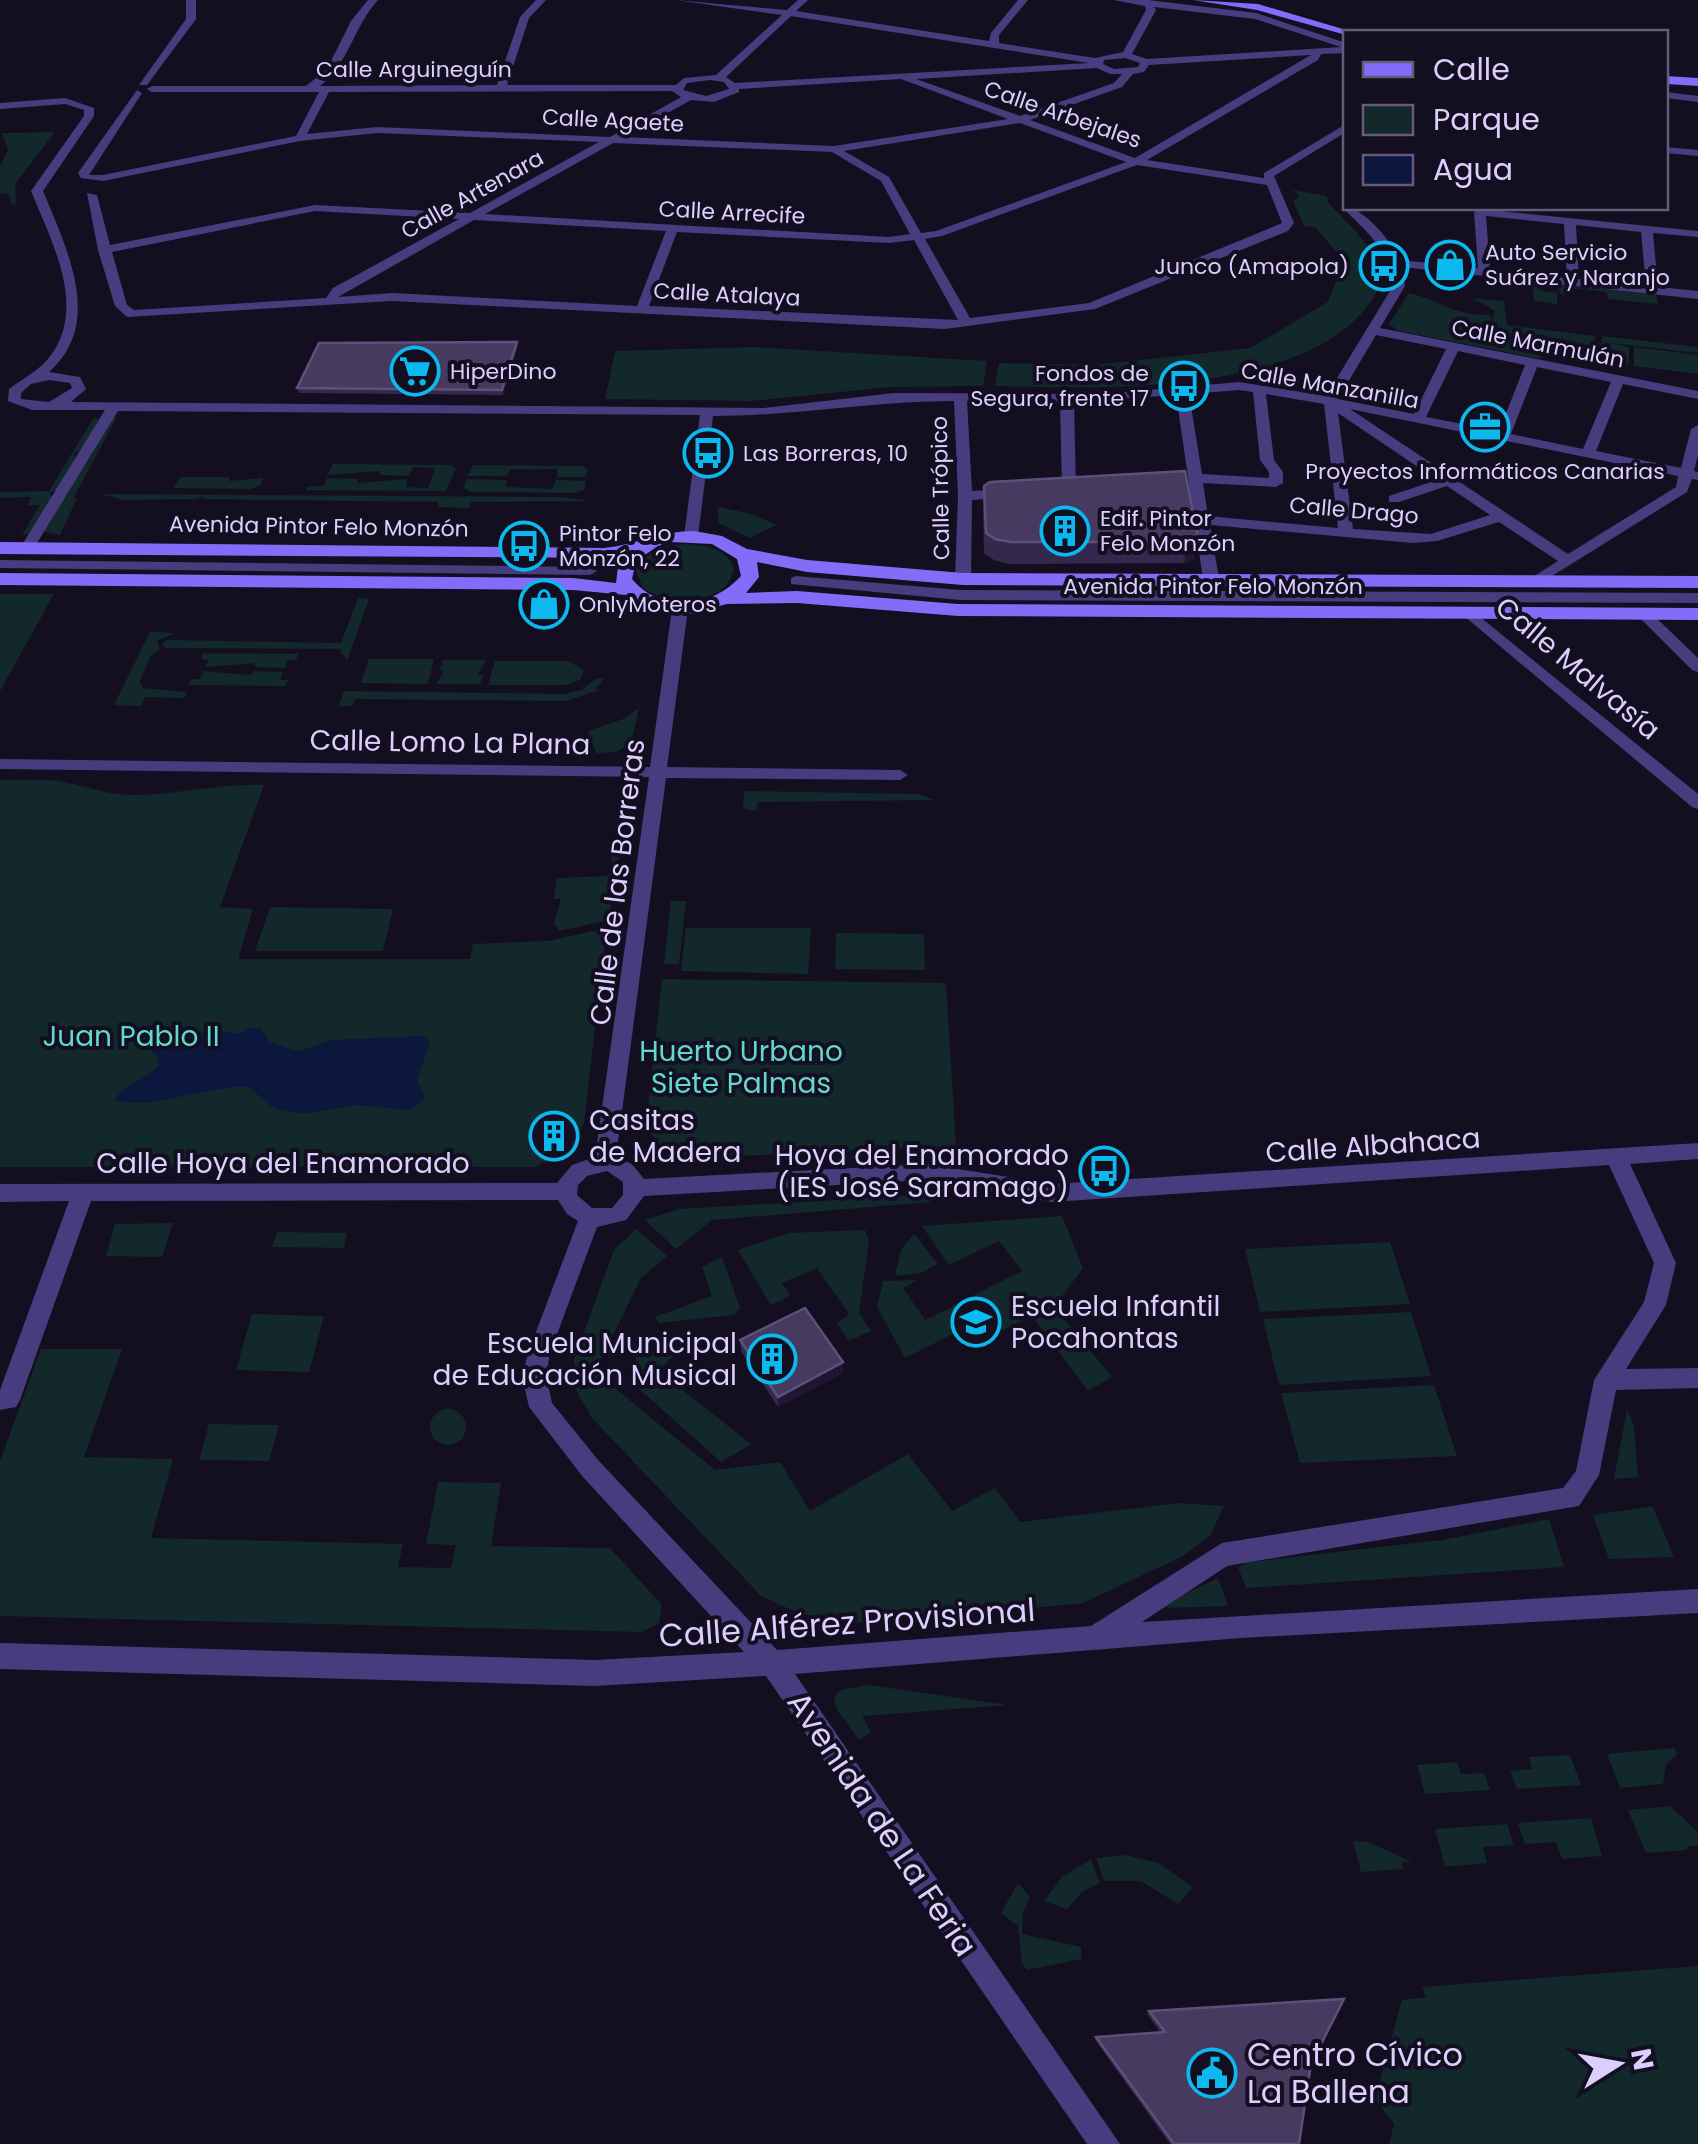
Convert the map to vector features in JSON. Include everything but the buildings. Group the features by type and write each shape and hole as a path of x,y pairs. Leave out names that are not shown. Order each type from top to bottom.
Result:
{"street":[{"path":"144,88 191,19 192,0"},
{"path":"308,89 328,78 361,10 374,0"},
{"path":"501,88 525,16 541,0"},
{"path":"680,0 790,12 994,45 1059,61"},
{"path":"803,0 719,78 735,86 904,76 1059,61 1098,63 1129,72"},
{"path":"994,45 994,35 1023,0"},
{"path":"1118,0 1256,16 1343,47"},
{"path":"1200,0 1258,7 1343,31"},
{"path":"1126,55 1152,10 1148,3"},
{"path":"1098,63 1111,55 1146,62 1343,48"},
{"name":"Calle Arrecife","path":"104,250 314,208 889,240 938,234 1136,162 1315,58 1317,52"},
{"name":"Calle Agaete","path":"144,88 83,173 86,178 300,138 377,130 834,148 1020,120 1118,85 1129,72 1145,68 1146,62"},
{"name":"Calle Arbejales","path":"904,76 1136,162 1273,183"},
{"name":"Calle Arguineguín","path":"144,88 676,88 691,78 719,78"},
{"path":"1668,80 1698,82"},
{"name":"Calle Artenara","path":"334,302 332,296 337,292 689,98 718,98 732,93 735,86"},
{"path":"676,88 689,98"},
{"path":"300,138 325,89"},
{"path":"1668,95 1698,99"},
{"path":"0,106 65,101 89,108 88,116 36,191 64,258 74,315 61,358 26,383 13,397 19,403"},
{"path":"1273,183 1268,175 1343,129"},
{"path":"834,148 885,179 966,322"},
{"path":"1668,150 1698,153"},
{"name":"Calle Atalaya","path":"90,195 121,306 131,314 392,298 922,325 1091,306 1284,228 1288,223 1273,183"},
{"path":"1346,532 1330,401 1399,286 1392,252 1356,210"},
{"path":"1484,272 1480,212 1698,234"},
{"path":"1570,220 1573,282"},
{"path":"641,310 674,228"},
{"path":"1647,228 1652,290"},
{"path":"1396,263 1698,295"},
{"name":"Calle Marmulán","path":"1370,330 1698,395"},
{"path":"1418,420 1454,346"},
{"path":"50,406 69,399 78,390 79,384 69,377 61,358"},
{"path":"1503,438 1533,361"},
{"path":"0,394 26,383 69,377"},
{"path":"1588,454 1618,379"},
{"name":"Calle Manzanilla","path":"0,403 764,412 894,397 1067,398 1182,392 1214,386 1330,401 1693,475"},
{"path":"1178,485 1195,481 1276,483 1276,472 1267,460 1259,389"},
{"path":"27,548 108,405 78,390"},
{"path":"1182,392 1211,578"},
{"name":"Calle Trópico","path":"960,396 966,496 963,579"},
{"path":"1067,398 1068,490"},
{"path":"1330,401 1566,560"},
{"path":"691,536 707,412"},
{"path":"1536,581 1682,489 1693,475 1698,430"},
{"path":"1394,499 1445,482"},
{"path":"1050,491 1087,489"},
{"path":"966,496 1032,492"},
{"name":"Calle Drago","path":"1202,520 1432,538 1499,517"},
{"name":"Avenida Pintor Felo Monzón","path":"0,548 604,554 691,536 722,541 744,554 806,566 963,579 1698,582"},
{"path":"628,590 622,570 637,550"},
{"path":"1583,552 1577,560 1603,582"},
{"path":"728,598 742,589 750,577 750,565 744,554"},
{"name":"Avenida Pintor Felo Monzón","path":"0,564 590,571"},
{"path":"0,579 572,584 628,590 658,606 680,608"},
{"name":"Avenida Pintor Felo Monzón","path":"796,581 960,595 1698,598"},
{"name":"Avenida Pintor Felo Monzón","path":"680,608 728,598 797,596 958,610 1698,614"},
{"name":"Calle de las Borreras","path":"606,1162 680,608"},
{"name":"Calle Malvasía","path":"1470,613 1698,802"},
{"path":"1643,613 1698,667"},
{"name":"Calle Lomo La Plana","path":"0,764 900,775"},
{"name":"Calle Albahaca","path":"636,1188 926,1172 1052,1193 1698,1151"},
{"path":"1096,1637 1222,1555 1570,1498 1587,1475 1606,1380 1655,1305 1665,1263 1616,1157"},
{"path":"606,1162 621,1166 632,1175 636,1188 622,1211 606,1218 576,1213 565,1191 572,1176 587,1166 606,1162"},
{"name":"Calle Hoya del Enamorado","path":"0,1193 565,1191"},
{"path":"0,1400 8,1400 83,1193"},
{"name":"Avenida de La Feria","path":"590,1218 539,1353 534,1376 542,1407 590,1469 772,1663 1102,2141"},
{"path":"1606,1380 1698,1378"},
{"name":"Calle Alférez Provisional","path":"0,1656 594,1673 1096,1637 1698,1601"}],"green space":[{"path":"55,132 15,184 16,204 12,205 8,193 0,194 0,166 8,150 2,133"},
{"path":"1287,189 1327,196 1371,251 1379,268 1379,285 1372,300 1334,337 1293,358 1192,381 1138,386 995,386 999,363 1095,365 1250,348 1328,302 1344,261 1315,227 1304,226 1293,201 1299,198"},
{"path":"1533,281 1656,295 1658,304 1608,299 1607,292 1571,288 1570,295 1560,294 1559,287 1542,285 1542,291 1557,293 1557,304 1534,301"},
{"path":"1409,293 1457,310 1491,315 1491,325 1495,311 1472,298 1504,301 1507,325 1595,336 1595,342 1602,343 1602,336 1698,347 1698,353 1610,343 1629,347 1629,365 1544,354 1541,335 1541,359 1399,331 1389,324"},
{"path":"755,347 987,361 983,386 890,387 751,401 605,399 615,351"},
{"path":"1634,347 1698,355 1698,374 1634,366"},
{"path":"94,417 99,420 82,449 74,454 76,458 58,489 50,493 52,499 32,532 22,535 40,505 28,505 31,497 0,498 0,492 49,491"},
{"path":"117,417 74,497 77,498 60,535 41,531 60,499 70,493 67,489 93,454 91,450 108,420"},
{"path":"333,464 456,468 446,491 306,490 323,486 327,478 357,479 357,483 408,479 406,487 428,488 435,468 413,467 409,476 380,475 379,471 327,475"},
{"path":"473,465 588,469 586,477 557,477 557,469 510,469 507,476 467,476"},
{"path":"180,477 229,477 229,481 263,478 260,485 251,489 174,488"},
{"path":"466,479 507,480 506,487 552,489 556,480 586,481 584,490 575,493 471,492 464,488"},
{"path":"100,494 559,497 591,501 471,502 469,508 437,507 438,502 203,496 124,500"},
{"path":"718,507 752,514 776,525 750,538 718,523"},
{"path":"685,544 721,552 731,562 734,569 720,591 695,600 681,600 643,588 636,571 644,559 663,548"},
{"path":"0,594 54,594 0,691"},
{"path":"358,598 369,599 326,720 347,660 339,649 165,648 161,644 167,640 341,643"},
{"path":"150,632 175,633 157,641 160,650 150,657 140,681 143,688 187,692 184,698 145,697 141,706 114,705"},
{"path":"203,653 298,654 296,660 287,660 285,668 255,667 255,663 205,667 209,660 201,659"},
{"path":"369,659 434,659 428,684 361,683"},
{"path":"443,660 486,660 478,674 483,675 480,684 436,684 444,671 440,670"},
{"path":"495,661 569,661 584,671 580,680 566,685 488,685"},
{"path":"204,671 250,675 253,671 283,672 280,680 288,680 285,686 189,685 191,679 200,679"},
{"path":"597,678 604,678 596,688 599,690 567,701 355,699 352,706 339,706 344,691 564,694 582,690"},
{"path":"639,708 631,743 616,752 596,753 588,731 623,719"},
{"name":"Juan Pablo II","path":"0,780 55,781 132,795 264,785 220,907 253,909 238,959 470,959 473,944 548,941 607,928 584,1122 575,1143 536,1167 0,1167"},
{"path":"744,791 918,794 934,800 758,802 756,811 743,808"},
{"path":"613,853 619,853 609,920 559,931 554,924 561,899 554,899 557,878 609,876"},
{"path":"671,901 686,901 679,964 664,964"},
{"path":"270,907 393,909 383,951 255,951"},
{"path":"686,928 811,928 808,974 681,971"},
{"path":"836,933 924,934 925,970 835,969"},
{"name":"Huerto Urbano Siete Palmas","path":"662,979 946,983 956,1146 694,1158 661,1148 646,1126"},
{"path":"923,1195 931,1202 712,1220 676,1249 645,1220 679,1209"},
{"path":"1062,1216 1083,1268 1054,1307 1112,1377 1088,1391 1032,1316 1001,1331 974,1295 1022,1271 999,1241 949,1265 922,1226"},
{"path":"173,1223 162,1257 106,1256 115,1224"},
{"path":"636,1229 667,1256 641,1278 595,1372 715,1470 780,1462 810,1511 908,1454 952,1511 995,1488 1020,1522 1178,1503 1224,1506 1210,1536 1183,1556 1083,1603 980,1613 975,1606 848,1624 798,1613 761,1596 592,1418 574,1387 574,1359 614,1250"},
{"path":"865,1230 869,1241 859,1313 871,1331 849,1341 837,1323 849,1314 817,1268 782,1283 790,1296 771,1305 738,1250 788,1233"},
{"path":"277,1232 347,1233 344,1248 272,1247"},
{"path":"914,1234 938,1264 921,1273 895,1276 901,1250"},
{"path":"1390,1242 1410,1304 1260,1312 1245,1249"},
{"path":"722,1257 740,1308 734,1315 659,1323 655,1317 712,1296 702,1267"},
{"path":"918,1280 903,1288 925,1320 956,1305 966,1320 953,1326 957,1332 905,1358 877,1307 883,1281"},
{"path":"1411,1312 1431,1376 1279,1385 1263,1319"},
{"path":"252,1314 324,1316 309,1372 236,1370"},
{"path":"41,1349 122,1349 84,1457 173,1459 151,1538 403,1544 398,1567 451,1568 456,1545 426,1544 438,1482 501,1483 491,1546 610,1548 662,1605 659,1623 642,1632 0,1616 0,1461"},
{"path":"639,1351 677,1352 658,1371 751,1444 721,1462 628,1379"},
{"path":"1434,1385 1457,1456 1300,1463 1281,1393"},
{"path":"448,1409 461,1414 466,1427 461,1440 448,1445 435,1440 430,1427 435,1414"},
{"path":"1627,1410 1634,1426 1638,1477 1614,1479"},
{"path":"209,1424 279,1425 269,1461 199,1460"},
{"path":"1653,1507 1674,1557 1609,1559 1593,1515"},
{"path":"1549,1519 1564,1567 1246,1588 1238,1567 1249,1562 1442,1540"},
{"path":"1218,1578 1228,1606 1167,1608 1167,1603"},
{"path":"869,1685 1008,1705 862,1716 871,1732 859,1740 836,1708 834,1697 841,1690"},
{"path":"1674,1748 1677,1754 1666,1765 1663,1784 1620,1788 1607,1754"},
{"path":"1570,1755 1581,1785 1517,1789 1510,1771 1532,1769 1529,1757"},
{"path":"1457,1762 1461,1774 1484,1773 1490,1790 1425,1794 1417,1765"},
{"path":"1670,1806 1698,1832 1698,1846 1646,1853 1628,1810"},
{"path":"1591,1818 1602,1856 1562,1859 1556,1842 1525,1844 1518,1823"},
{"path":"1507,1824 1514,1845 1483,1847 1487,1863 1445,1867 1435,1829"},
{"path":"1353,1841 1368,1842 1412,1862 1402,1862 1403,1869 1361,1872"},
{"path":"1124,1855 1158,1863 1193,1887 1178,1904 1141,1881 1104,1881 1096,1858"},
{"path":"1091,1859 1100,1883 1082,1892 1067,1909 1044,1901 1062,1877"},
{"path":"1018,1883 1030,1897 1023,1913 1022,1934 1081,1947 1081,1959 1027,1970 1022,1963 1018,1926 1001,1913"},
{"path":"1698,1966 1698,2144 1389,2144 1394,2124 1375,2099 1402,2000 1426,1997 1422,1987"}],"water":[{"path":"260,1028 271,1043 299,1051 332,1040 425,1036 430,1042 417,1079 425,1098 409,1110 355,1105 304,1114 272,1107 250,1088 239,1086 144,1103 114,1101 159,1065 158,1057 144,1045 148,1039 187,1038 213,1029 239,1034"}],"place":[{"name":"Auto Servicio Suárez y Naranjo","path":"1450,265"},
{"name":"Junco (Amapola)","path":"1384,266"},
{"name":"HiperDino","path":"415,371"},
{"name":"Fondos de Segura, frente 17","path":"1184,386"},
{"name":"Proyectos Informáticos Canarias","path":"1485,427"},
{"name":"Las Borreras, 10","path":"708,453"},
{"name":"Edif. Pintor Felo Monzón","path":"1065,531"},
{"name":"Pintor Felo Monzón, 22","path":"524,546"},
{"name":"OnlyMoteros","path":"544,604"},
{"name":"Casitas de Madera","path":"554,1136"},
{"name":"Hoya del Enamorado (IES José Saramago)","path":"1104,1171"},
{"name":"Escuela Infantil Pocahontas","path":"976,1322"},
{"name":"Escuela Municipal de Educación Musical","path":"772,1359"},
{"name":"Centro Cívico La Ballena","path":"1212,2073"}]}
